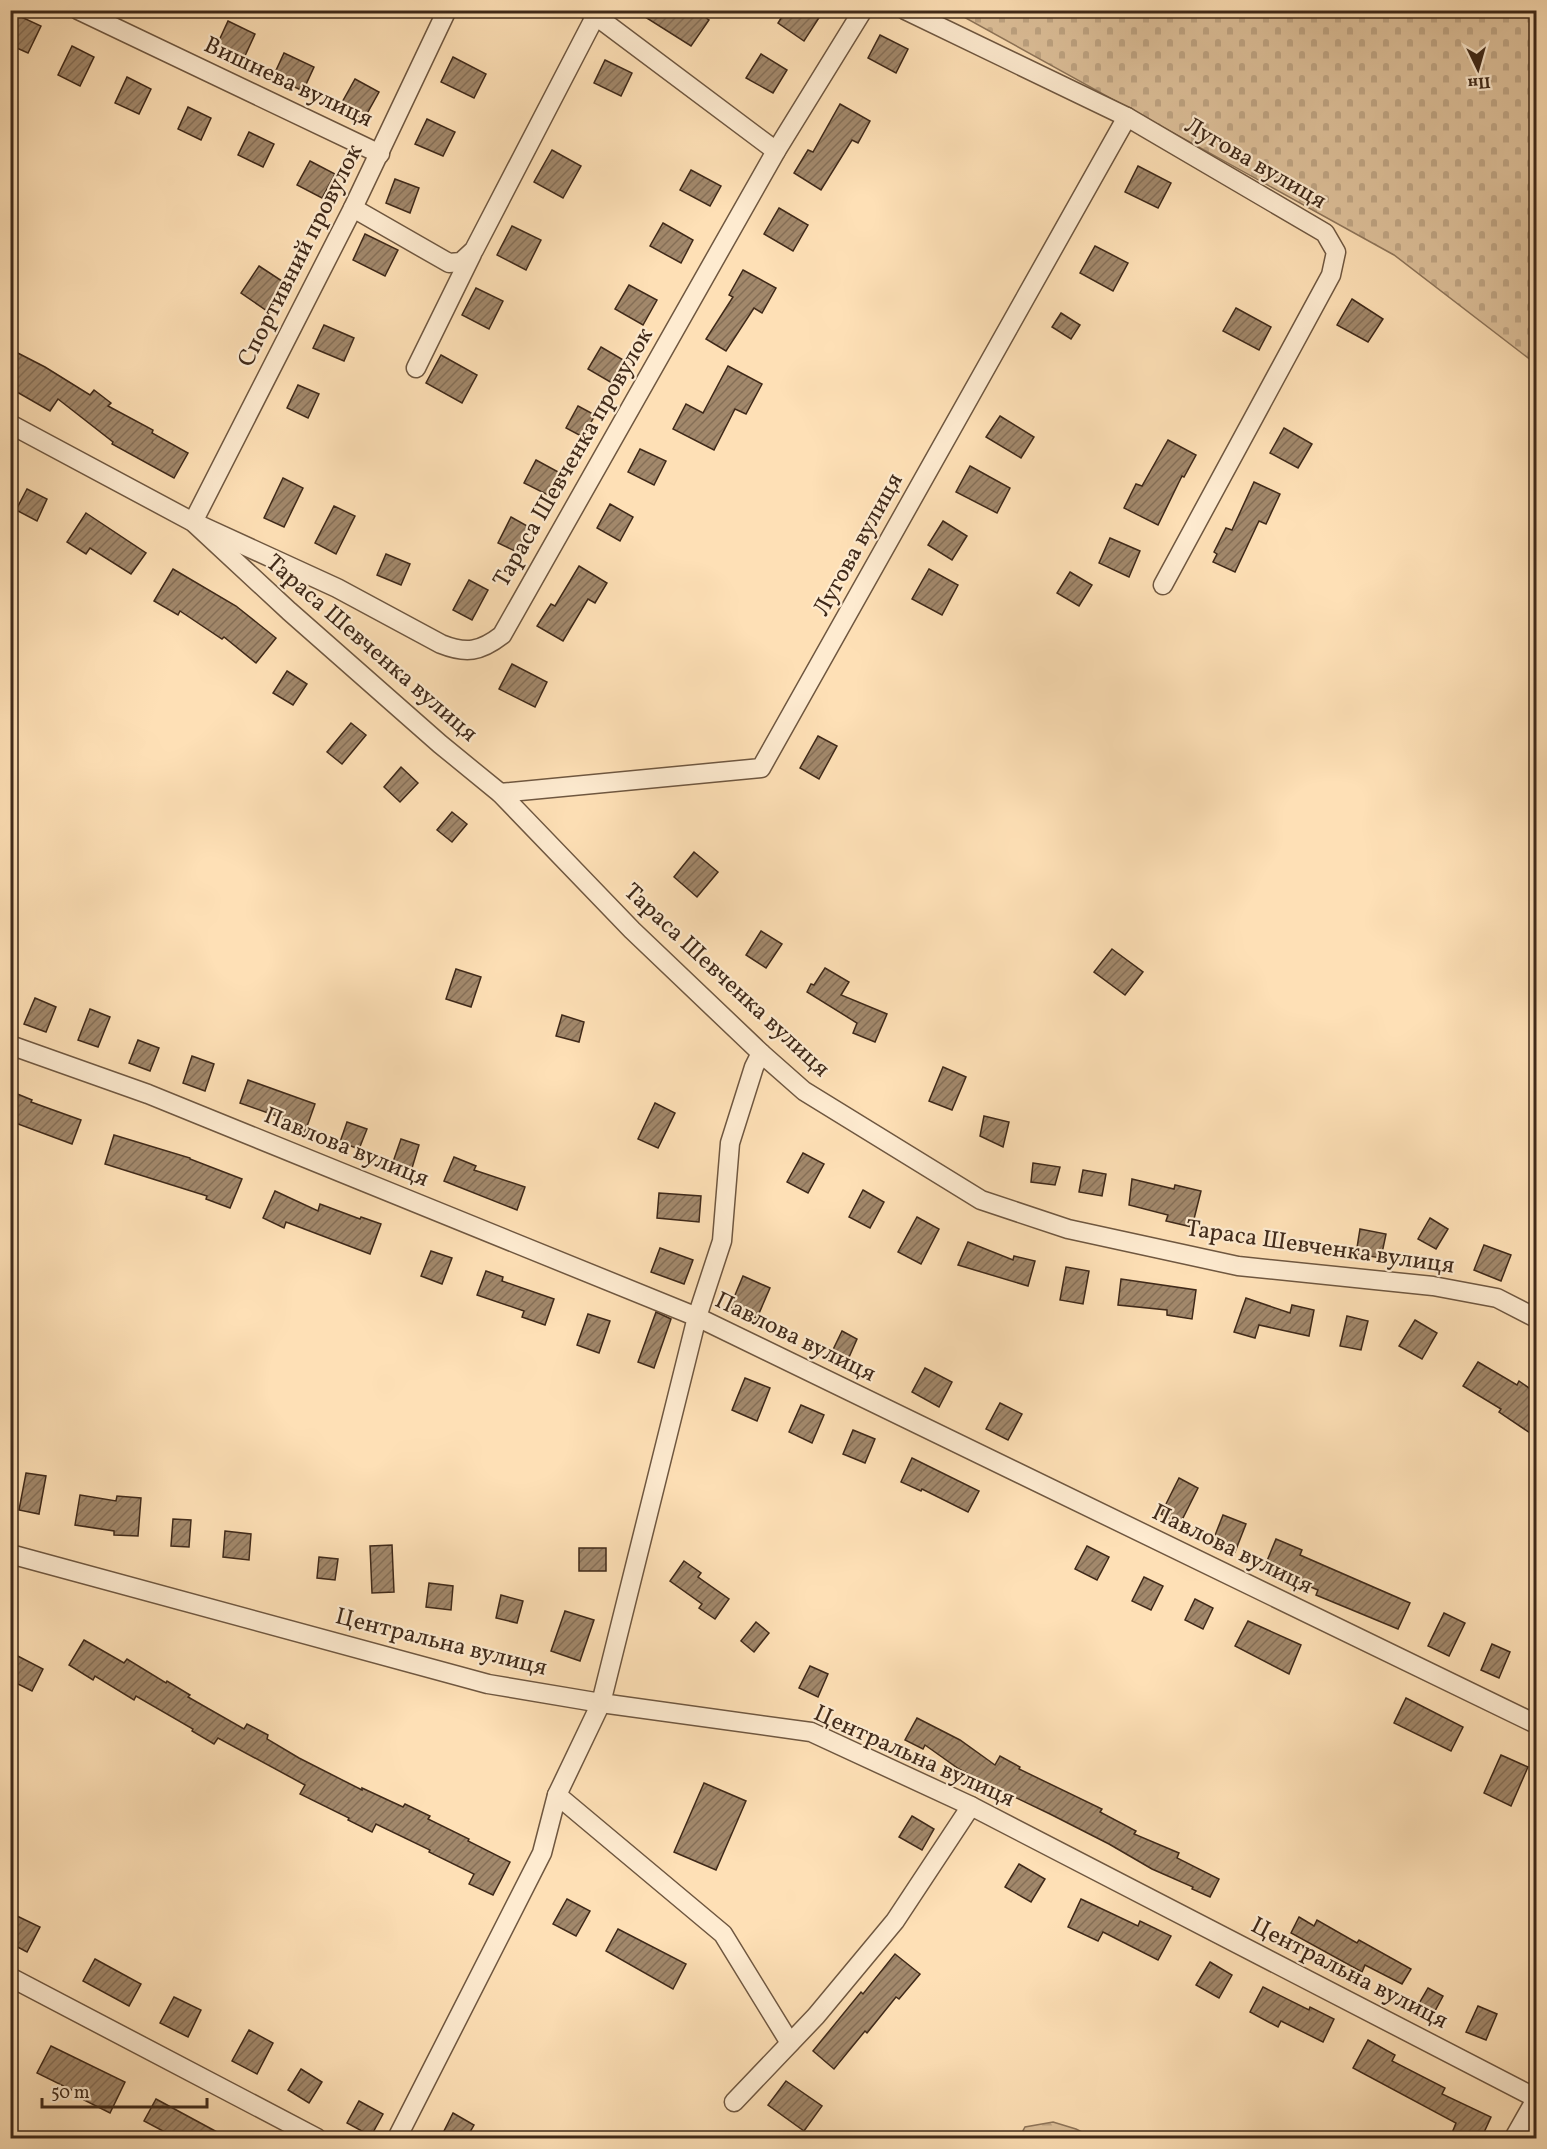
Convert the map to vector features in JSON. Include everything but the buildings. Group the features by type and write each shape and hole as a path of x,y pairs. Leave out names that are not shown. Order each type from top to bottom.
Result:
{"street":[{"name":"Вишнева вулиця","path":"78,10 380,154"},
{"name":"Спортивний провулок","path":"193,522 380,154 447,10"},
{"name":"Тараса Шевченка провулок","path":"193,522 337,588 458,651 477,649 492,643 502,635 776,151 863,10"},
{"name":"Лугова вулиця","path":"905,10 1127,117 1325,232 1336,252 1331,275 1163,585"},
{"path":"416,368 592,13 776,151"},
{"name":"Лугова вулиця","path":"500,793 761,768 1127,117"},
{"path":"353,208 449,263 461,262 474,250"},
{"name":"Тараса Шевченка вулиця","path":"10,424 193,522 289,611 440,744 500,793 632,930 804,1091 981,1200 1068,1229 1238,1266 1433,1286 1497,1298 1536,1318"},
{"name":"Павлова вулиця","path":"10,1045 148,1094 697,1317 1536,1724"},
{"path":"397,2139 542,1853 557,1795 601,1703 697,1317 722,1241 730,1143 754,1067 761,1053"},
{"name":"Центральна вулиця","path":"10,1554 488,1684 601,1703 811,1732 971,1806 1536,2099"},
{"path":"557,1795 723,1934 790,2043"},
{"path":"734,2102 816,2016 895,1921 971,1806"},
{"path":"10,1977 317,2139"},
{"path":"1514,2139 1536,2099"}],"green space":[{"path":"953,11 1536,11 1536,364 1394,255"},
{"path":"1053,2122 1076,2129 1094,2138 1019,2138 1025,2127"}]}
